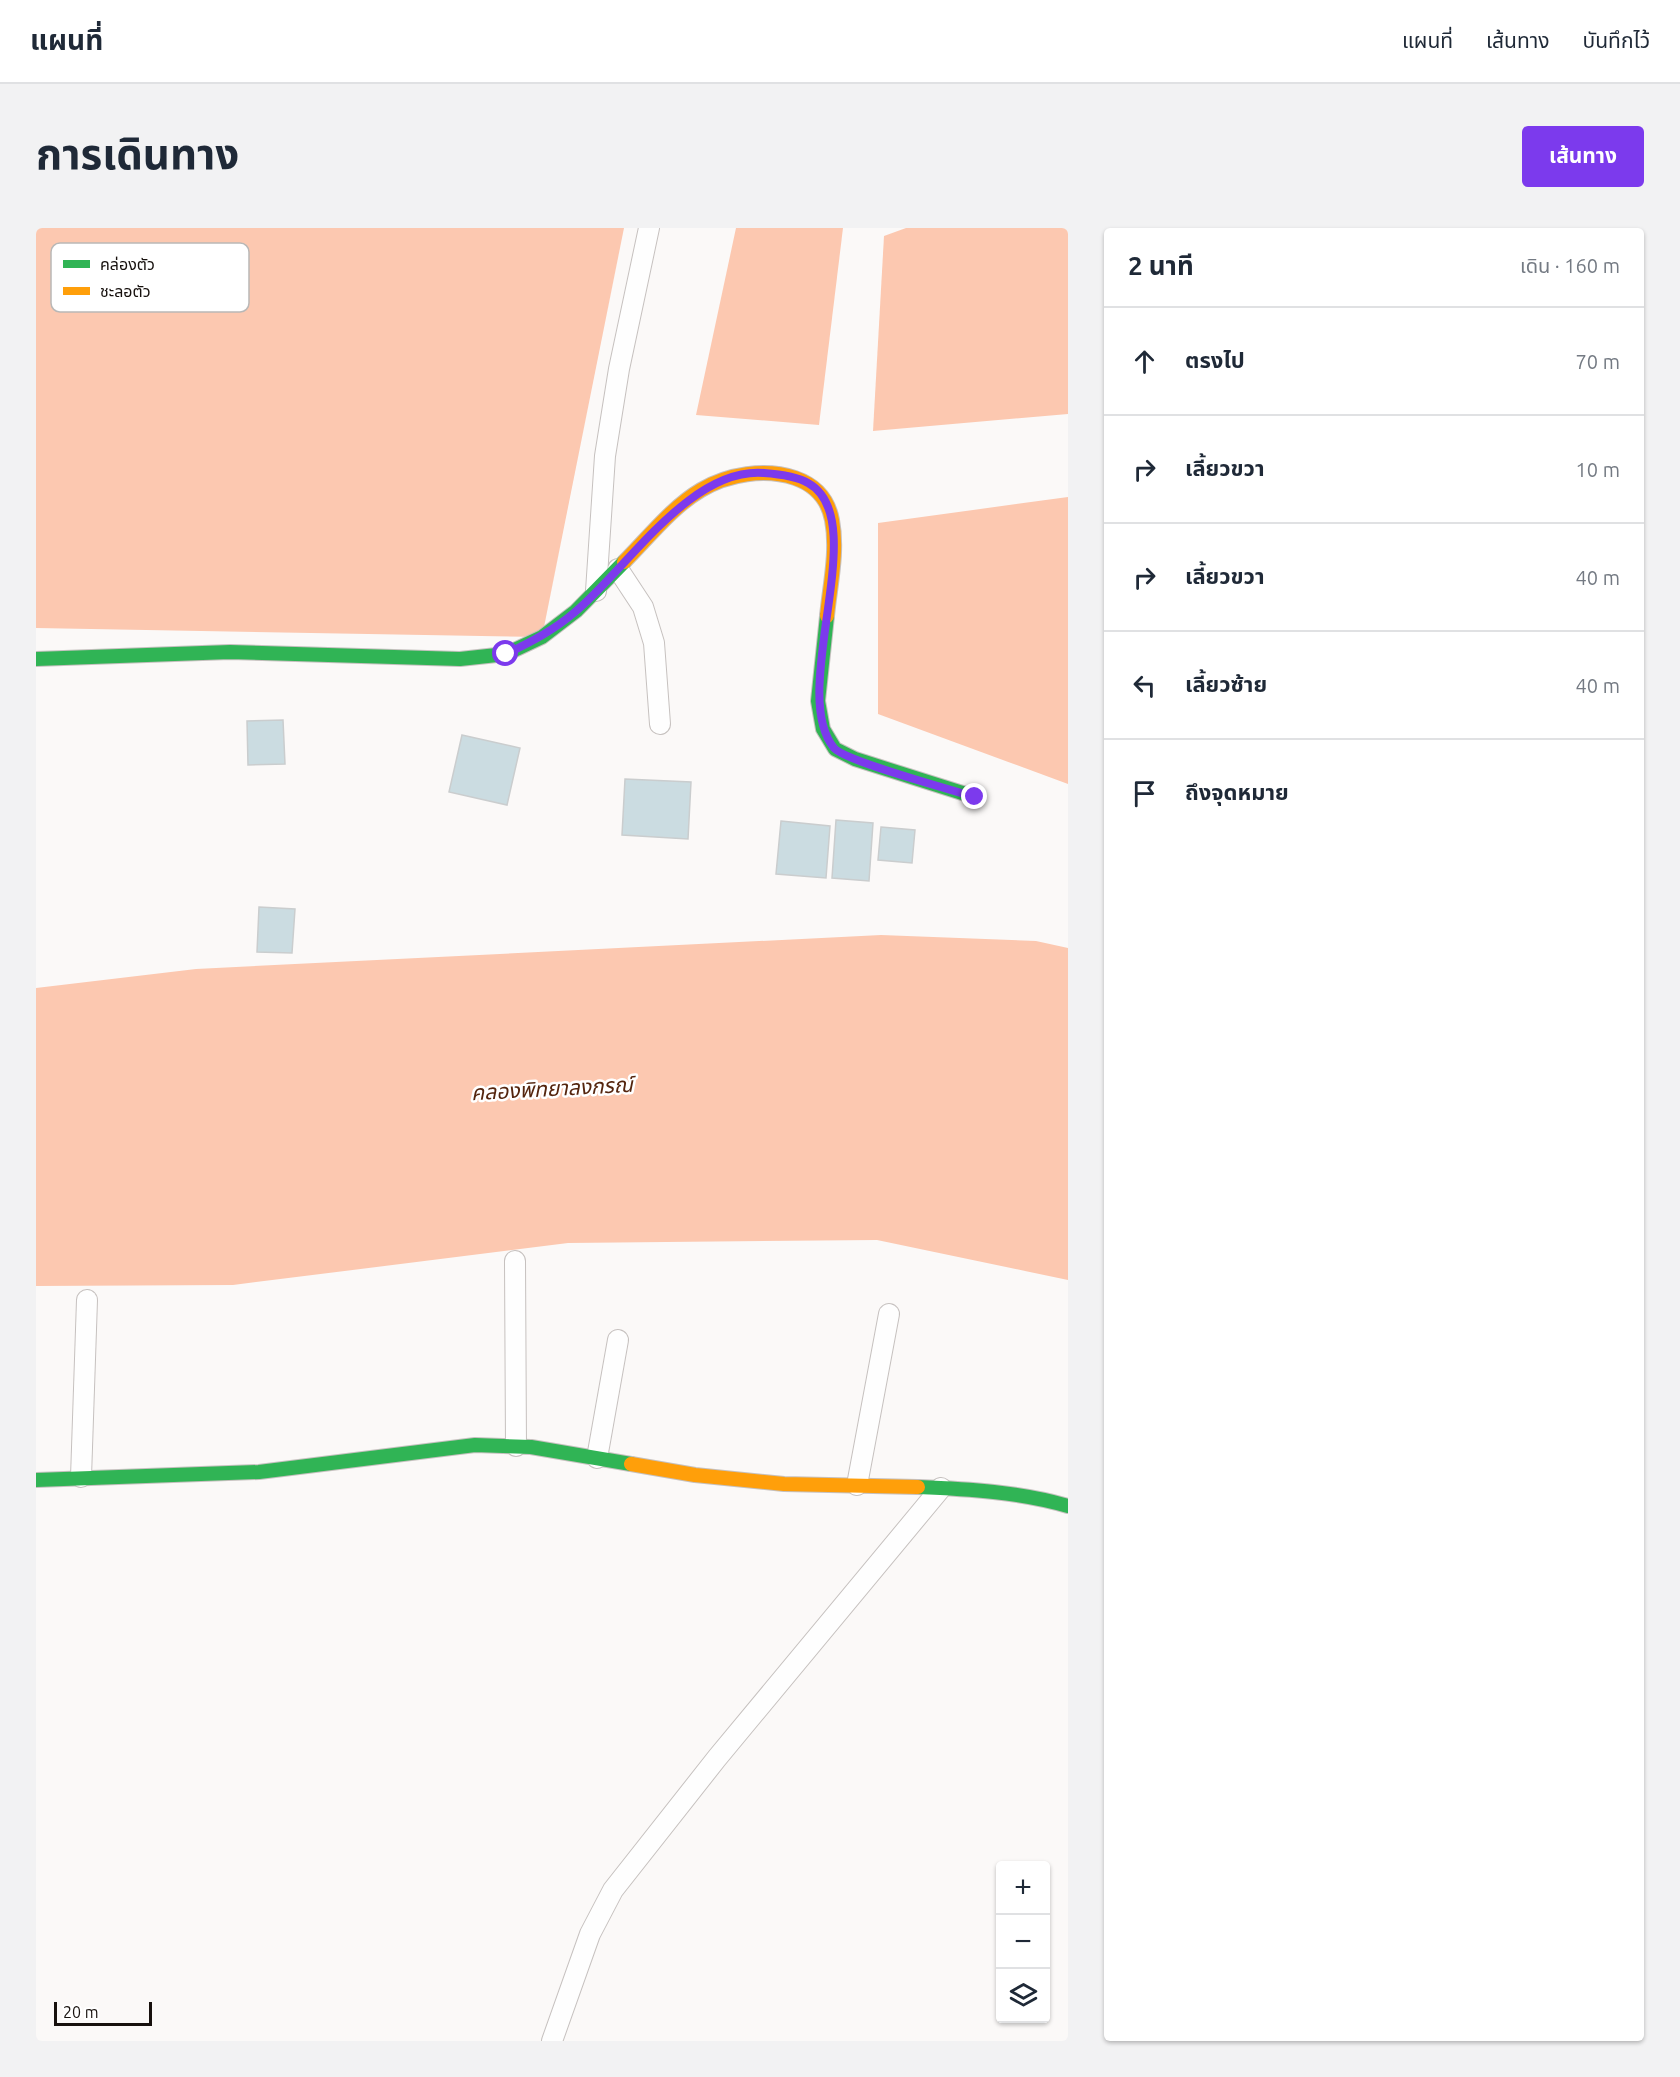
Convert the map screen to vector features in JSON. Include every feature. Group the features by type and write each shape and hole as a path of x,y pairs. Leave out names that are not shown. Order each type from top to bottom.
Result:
{"street":[{"path":"36,659 230,652 460,659 506,654 542,637 576,611 675,511 701,490 729,478 761,473 785,475 809,483 824,498 832,519 834,548 818,701 823,729 835,749 855,759 975,797"},
{"path":"36,1480 259,1472 475,1445 516,1446 694,1475 784,1484 991,1491 1048,1500 1068,1506"}],"lane":[{"path":"596,591 605,456 619,369 649,228"},
{"path":"618,569 643,607 654,644 660,724"},
{"path":"514,1261 516,1446"},
{"path":"81,1477 87,1300"},
{"path":"857,1485 890,1314"},
{"path":"597,1458 618,1340"},
{"path":"552,2041 590,1934 613,1890 717,1758 940,1488"}],"water":[{"path":"36,228 624,228 542,637 36,628"},
{"path":"736,228 843,228 819,425 696,415"},
{"path":"906,228 1068,228 1068,414 873,431 884,236"},
{"path":"1068,497 1068,784 878,714 878,523"},
{"name":"คลองพิทยาลงกรณ์","path":"881,935 1036,941 1068,948 1068,1280 877,1240 568,1243 233,1285 36,1286 36,988 196,969"}],"building":[{"path":"283,720 285,764 248,765 247,721"},
{"path":"462,735 520,748 507,805 449,792"},
{"path":"625,779 691,782 688,839 622,835"},
{"path":"836,820 873,823 869,881 832,878"},
{"path":"781,821 830,826 826,878 776,874"},
{"path":"881,827 915,830 912,863 878,860"},
{"path":"259,907 295,909 292,953 257,952"}],"traffic: fast":[{"path":"36,659 230,652 460,659 506,654 542,637 576,611 624,562"},
{"path":"827,616 818,701 823,729 835,749 855,759 975,797"},
{"path":"36,1480 259,1472 475,1445 531,1447 631,1464"},
{"path":"918,1487 1013,1494 1068,1506"}],"traffic: slow":[{"path":"624,562 680,505 712,484 759,473 795,478 820,494 832,520 834,556 827,616"},
{"path":"631,1464 695,1475 784,1484 918,1487"}],"route":[{"path":"506,654 542,637 576,611 675,511 701,490 729,478 761,473 785,475 809,483 824,498 832,519 834,548 818,701 823,729 835,749 855,759 975,797"}]}
